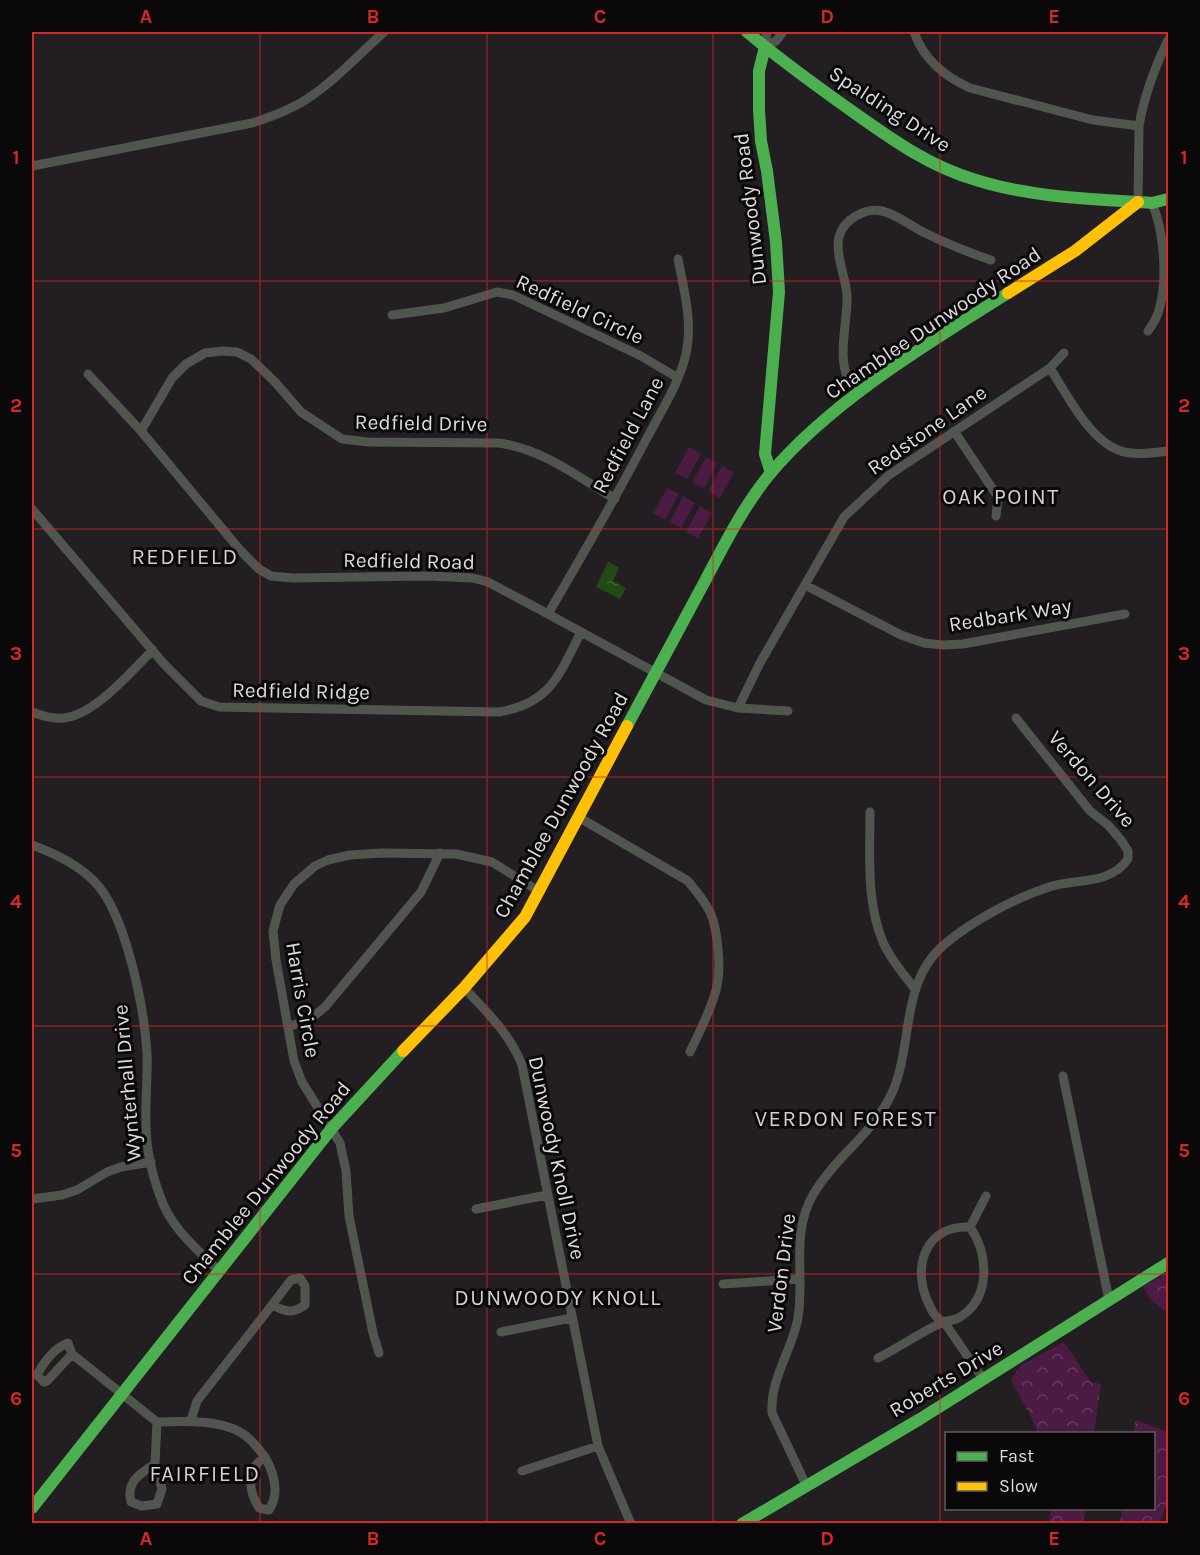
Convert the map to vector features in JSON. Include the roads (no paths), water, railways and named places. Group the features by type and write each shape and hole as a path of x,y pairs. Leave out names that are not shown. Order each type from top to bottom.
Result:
{"street":[{"path":"32,166 252,123 278,114 306,99 329,82 384,32"},
{"name":"Spalding Drive","path":"747,32 894,140 922,158 953,172 1017,191 1097,201 1152,203 1168,199"},
{"path":"765,47 767,32"},
{"path":"765,47 776,41 783,32"},
{"path":"914,32 926,56 938,69 952,80 970,88 1122,125 1139,126"},
{"path":"1138,202 1139,126 1144,100 1168,40"},
{"name":"Dunwoody Road","path":"765,47 759,71 759,110 761,141 776,242 779,292 765,454 771,473"},
{"name":"Chamblee Dunwoody Road","path":"32,1508 218,1270 333,1128 464,988 525,917 580,818 729,534 757,490 771,473 797,446 858,393 1014,288 1091,240 1122,212 1138,202"},
{"path":"1148,331 1159,310 1163,275 1162,242 1152,203"},
{"path":"858,393 847,377 843,362 847,285 839,250 839,236 845,226 865,212 882,211 954,248 991,260"},
{"name":"Redfield Lane","path":"548,614 615,499 678,378 686,353 688,330 678,259"},
{"name":"Redfield Circle","path":"392,315 444,308 497,292 513,295 641,356 678,378"},
{"name":"Redfield Drive","path":"141,431 172,378 186,364 205,352 237,352 251,359 301,412 342,439 368,442 499,443 519,446 553,461 615,499"},
{"name":"Redstone Lane","path":"738,708 760,663 844,517 889,475 1050,368 1064,353"},
{"path":"1050,368 1096,435 1117,449 1138,454 1168,451"},
{"name":"Redfield Road","path":"88,374 141,431 240,550 259,569 271,576 473,578 488,582 706,700 738,708 768,712 788,711"},
{"path":"954,431 998,497 996,516"},
{"name":"Redfield Ridge","path":"32,509 164,664 201,701 219,707 499,712 516,709 532,702 548,689 561,673 581,632"},
{"name":"Redbark Way","path":"805,585 901,635 924,643 943,645 963,644 1125,614"},
{"path":"32,712 46,718 65,718 82,712 102,699 153,650"},
{"name":"Verdon Drive","path":"806,1485 772,1413 771,1401 778,1372 787,1354 798,1319 798,1258 802,1226 813,1195 827,1173 864,1136 878,1118 891,1093 902,1064 906,1026 914,988 934,953 965,928 1050,886 1097,880 1113,872 1128,859 1128,850 1121,840 1108,825 1090,812 1016,718"},
{"path":"870,812 870,873 873,903 883,942 914,988"},
{"path":"580,818 688,881 711,913 718,956 717,986 690,1052"},
{"name":"Wynterhall Drive","path":"32,845 78,867 96,883 123,934 144,1020 147,1146 160,1198 175,1226 218,1270"},
{"name":"Harris Circle","path":"379,1353 349,1216 346,1171 340,1143 333,1128 302,1082 294,1061 273,930 280,905 294,884 315,866 328,860 350,855 382,853 456,854 492,862 540,892"},
{"path":"288,1027 310,1019 325,1007 421,892 440,853"},
{"name":"Dunwoody Knoll Drive","path":"464,988 494,1019 514,1046 522,1065 598,1446 631,1524"},
{"path":"1063,1076 1109,1300"},
{"path":"32,1199 62,1195 77,1190 107,1172 151,1162"},
{"path":"476,1209 547,1195"},
{"path":"970,1227 986,1196"},
{"path":"970,1227 954,1228 937,1235 929,1244 923,1257 922,1272 925,1294 932,1312 937,1319 944,1322 984,1380"},
{"path":"878,1358 944,1322 959,1318 972,1307 982,1288 984,1270 978,1237 970,1227"},
{"name":"Roberts Drive","path":"742,1524 984,1380 1168,1263"},
{"path":"723,1284 799,1279"},
{"path":"191,1420 197,1401 272,1305"},
{"path":"501,1332 571,1318"},
{"path":"72,1354 157,1422 191,1420 225,1427 245,1435 265,1457 271,1468 275,1483 274,1502 269,1510 259,1508 254,1499 250,1474 256,1462 265,1457"},
{"path":"154,1464 134,1481 129,1492 131,1502 142,1506 157,1504 162,1489 154,1464 157,1422"},
{"path":"522,1471 598,1446"}],"water":[{"path":"608,562 619,567 613,581 626,588 620,599 596,587"}],"district":[{"name":"OAK POINT","path":"1001,497"},
{"name":"REDFIELD","path":"185,557"},
{"name":"VERDON FOREST","path":"846,1119"},
{"name":"DUNWOODY KNOLL","path":"558,1298"},
{"name":"FAIRFIELD","path":"205,1474"}]}
